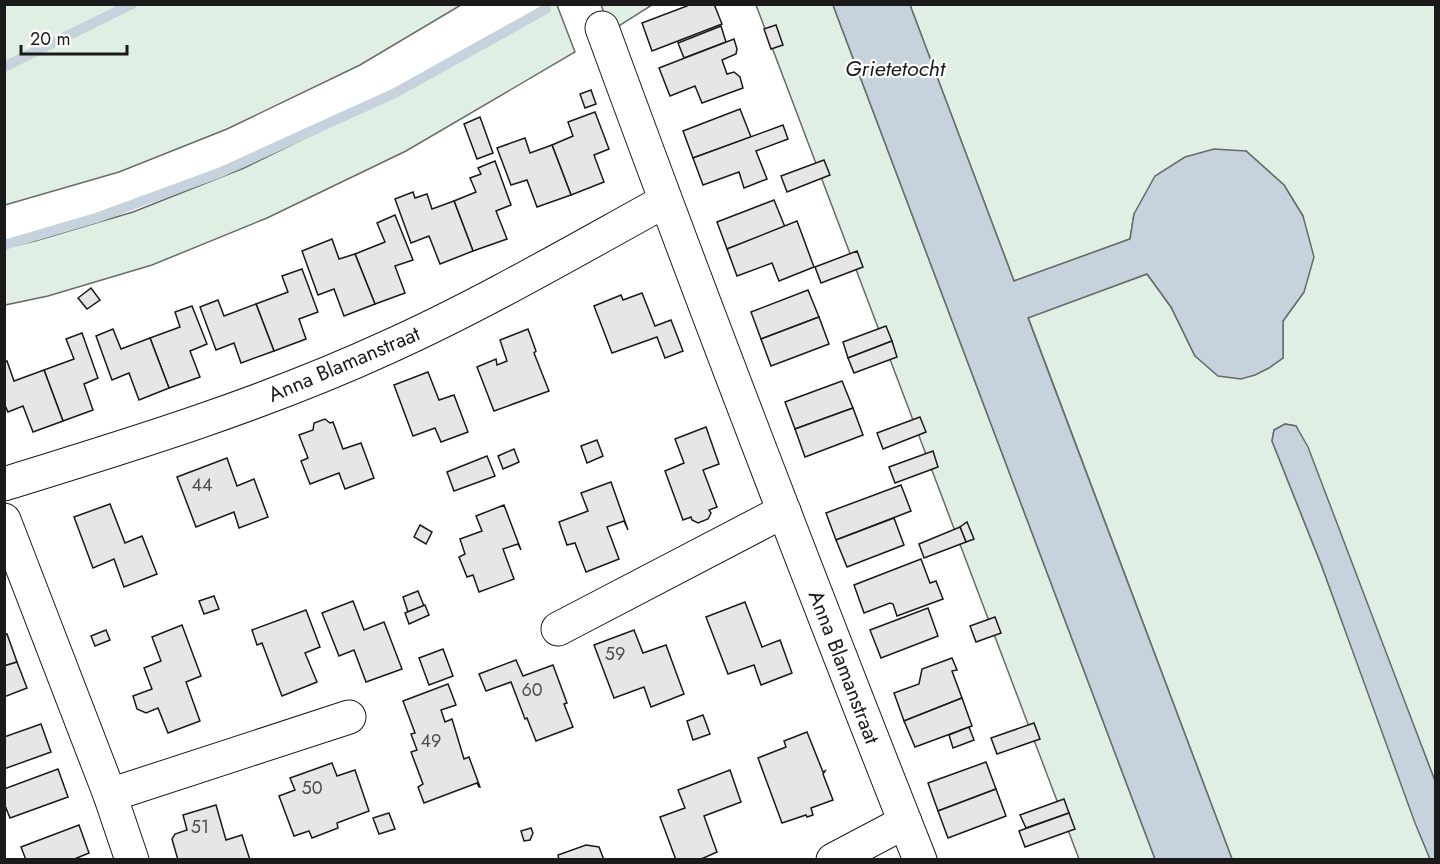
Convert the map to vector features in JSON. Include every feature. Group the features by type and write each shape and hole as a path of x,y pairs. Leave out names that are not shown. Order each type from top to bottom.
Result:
{"street":[{"name":"Anna Blamanstraat","path":"602,28 665,201 920,860"},
{"name":"Anna Blamanstraat","path":"4,484 153,438 277,394 389,347 515,284 665,201"},
{"path":"558,629 784,511"},
{"path":"4,520 110,795 132,860"},
{"path":"110,795 349,717"},
{"path":"833,860 905,822"}],"green space":[{"path":"4,5 461,5 360,65 227,129 119,172 5,205"},
{"path":"545,5 557,5 575,52 406,151 267,218 152,265 48,296 5,305 5,248 133,212 244,168 379,102"},
{"path":"601,5 652,5 611,31"},
{"path":"756,5 833,5 1155,859 1079,859"},
{"path":"910,5 1435,5 1435,781 1296,426 1285,424 1274,430 1272,441 1321,564 1430,859 1232,859 1028,317 1147,274 1171,307 1195,356 1283,358 1283,321 1304,292 1303,216 1284,185 1246,151 1134,214 1130,239 1014,281"}],"water":[{"name":"Grietetocht","path":"833,5 910,5 1014,281 1130,239 1134,214 1155,176 1185,157 1214,149 1246,151 1284,185 1303,216 1314,257 1304,292 1283,321 1283,358 1255,375 1241,379 1218,376 1195,356 1171,307 1147,274 1028,318 1232,859 1155,859"},
{"path":"1285,424 1296,426 1308,447 1435,781 1435,859 1430,859 1415,823 1321,564 1272,441 1274,430"}],"building":[{"path":"687,4 714,4 722,24 652,51 642,23 687,6"},
{"path":"776,25 783,45 771,49 764,29"},
{"path":"721,26 726,42 684,58 678,43"},
{"path":"734,39 736,54 722,60 727,74 734,72 740,77 743,88 702,103 695,86 670,96 659,68"},
{"path":"591,90 596,104 585,108 580,94"},
{"path":"740,109 751,137 693,158 683,131"},
{"path":"595,112 609,149 594,155 604,182 571,195 552,145 573,136 568,122"},
{"path":"480,117 493,153 477,159 464,124"},
{"path":"783,125 788,139 756,151 767,179 744,188 739,172 703,185 693,158"},
{"path":"525,138 530,153 552,145 571,195 537,207 527,180 511,185 497,148"},
{"path":"824,160 830,175 787,192 781,176"},
{"path":"495,161 511,205 496,211 507,239 473,251 454,201 476,192 470,178 481,174 478,168"},
{"path":"413,192 415,198 427,194 432,209 454,201 473,251 440,264 429,236 411,243 395,199"},
{"path":"774,200 785,227 727,249 717,222"},
{"path":"395,215 413,260 395,266 405,293 375,304 355,254 385,242 377,223"},
{"path":"797,221 814,267 779,281 772,263 737,276 727,249"},
{"path":"332,239 339,259 355,254 375,304 344,316 334,289 318,295 302,251"},
{"path":"857,251 863,267 821,283 815,267"},
{"path":"302,269 318,312 299,319 306,339 274,351 256,304 288,292 282,276"},
{"path":"91,288 100,300 87,309 78,298"},
{"path":"808,290 819,317 761,339 751,312"},
{"path":"642,293 655,326 671,320 683,351 665,358 657,337 612,353 594,306 621,295 623,300"},
{"path":"218,300 224,316 256,304 274,351 241,363 234,343 216,350 200,307"},
{"path":"192,306 207,344 190,351 200,377 169,388 150,338 180,327 175,312"},
{"path":"819,317 829,344 771,366 761,339"},
{"path":"886,326 892,341 848,358 843,342"},
{"path":"113,329 121,349 150,338 169,388 139,400 129,373 112,380 96,336"},
{"path":"528,329 536,351 534,353 549,391 494,411 477,367 496,359 497,365 507,361 500,340"},
{"path":"82,333 98,378 84,384 93,410 63,421 44,370 74,359 66,339"},
{"path":"892,341 897,357 854,373 848,358"},
{"path":"7,361 14,381 44,370 63,421 33,432 23,406 8,412 4,403 4,362"},
{"path":"428,372 439,400 454,395 468,432 441,442 435,428 413,436 394,385"},
{"path":"842,381 853,408 795,429 785,402"},
{"path":"853,408 863,435 805,457 795,429"},
{"path":"920,417 926,432 883,449 877,433"},
{"path":"325,419 330,423 333,422 343,449 361,443 374,478 345,489 339,473 310,484 301,461 308,458 299,435 313,430 314,423"},
{"path":"706,427 719,464 703,470 717,507 709,510 711,513 708,519 698,523 691,517 683,520 665,471 684,463 675,439"},
{"path":"597,440 603,456 587,463 581,446"},
{"path":"514,449 519,462 503,469 498,456"},
{"path":"933,451 938,467 895,483 889,467"},
{"path":"487,456 495,476 454,491 447,472"},
{"path":"227,458 237,486 254,479 268,517 239,528 234,512 196,527 177,477"},
{"path":"611,482 628,530 624,521 607,527 619,559 586,572 575,543 567,545 559,522 588,511 581,493"},
{"path":"901,485 911,511 836,540 826,513"},
{"path":"110,504 125,543 142,536 157,574 124,587 114,559 93,568 74,517"},
{"path":"504,505 521,550 518,544 503,549 514,579 479,592 473,575 467,577 459,557 465,554 460,539 482,531 476,516"},
{"path":"894,518 904,545 847,567 836,540"},
{"path":"967,522 974,539 966,542 960,527"},
{"path":"420,525 432,532 426,544 414,537"},
{"path":"960,527 966,542 924,558 919,544"},
{"path":"921,559 930,583 936,581 943,599 897,616 893,604 890,603 864,613 854,585"},
{"path":"418,591 424,606 408,612 403,597"},
{"path":"214,596 219,609 204,614 199,601"},
{"path":"353,601 364,630 384,622 402,669 366,682 354,650 339,656 322,613"},
{"path":"745,602 762,647 780,640 792,673 761,685 754,665 728,674 706,617"},
{"path":"425,605 429,615 409,624 405,613"},
{"path":"928,608 938,636 881,658 870,630"},
{"path":"306,610 320,647 305,653 317,682 282,696 262,643 257,645 252,630"},
{"path":"995,617 1001,633 976,642 970,626"},
{"path":"182,625 201,676 186,682 200,721 168,733 158,708 146,713 137,709 133,696 152,689 144,668 161,661 152,637"},
{"path":"106,630 110,640 95,646 91,636"},
{"path":"634,630 643,653 666,645 684,694 651,707 644,687 614,698 594,645"},
{"path":"7,634 17,662 4,666 4,635"},
{"path":"443,649 453,676 429,685 419,658"},
{"path":"952,658 957,670 952,671 962,698 904,721 894,693 919,684 922,669"},
{"path":"516,660 523,676 553,665 573,727 536,741 511,682 486,691 479,674"},
{"path":"17,662 27,688 4,697 4,666"},
{"path":"448,684 456,705 441,710 445,722 452,719 464,759 469,757 480,787 477,783 424,803 418,787 423,784 411,752 417,750 411,734 415,733 403,701"},
{"path":"962,698 972,726 915,747 904,721"},
{"path":"703,715 710,734 693,740 687,721"},
{"path":"1034,723 1040,739 997,754 991,738"},
{"path":"41,724 51,752 4,769 4,737"},
{"path":"969,727 974,740 953,748 949,735"},
{"path":"807,732 823,772 825,771 823,774 833,800 811,808 813,815 782,823 758,758 786,747 784,741"},
{"path":"986,762 996,789 938,811 928,783"},
{"path":"332,763 337,776 355,770 369,811 337,823 338,828 312,838 309,831 294,836 279,796 295,790 290,778"},
{"path":"58,769 68,797 10,818 4,803 4,789"},
{"path":"730,770 741,802 704,816 717,852 699,860 676,860 660,817 685,808 678,790"},
{"path":"996,789 1006,816 948,838 938,811"},
{"path":"1064,799 1069,813 1026,828 1020,815"},
{"path":"216,805 226,840 242,835 250,860 178,860 172,839 175,834 187,830 183,815"},
{"path":"389,813 395,829 379,834 373,818"},
{"path":"1069,813 1075,829 1025,847 1019,831"},
{"path":"79,825 89,853 72,860 26,860 21,847"},
{"path":"531,828 533,833 530,840 524,841 521,831"},
{"path":"586,845 599,847 604,860 559,860 558,855"}],"waterway":[{"path":"4,67 132,4"},
{"path":"4,245 96,218 219,173 395,93 546,9"}]}
